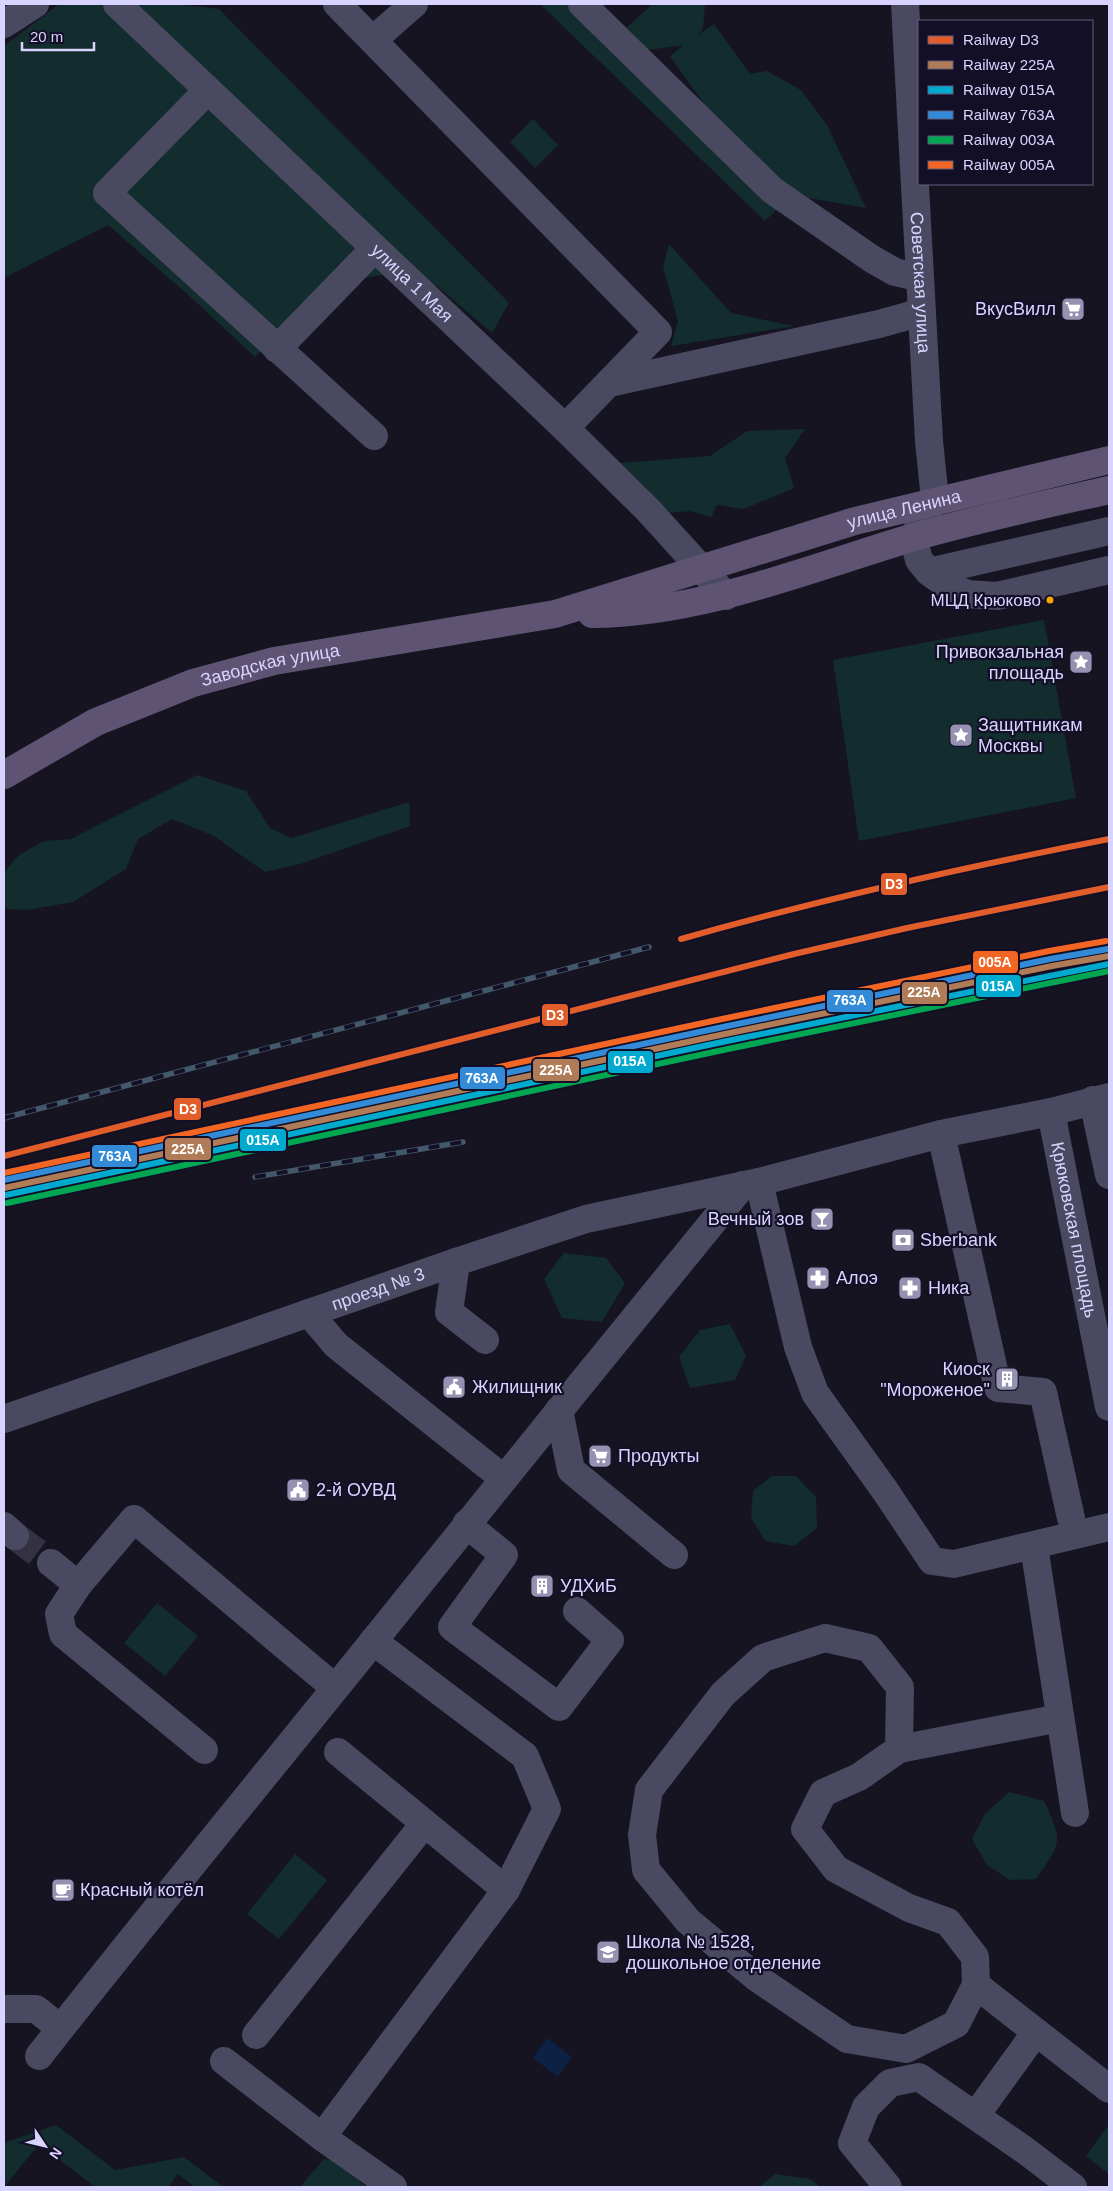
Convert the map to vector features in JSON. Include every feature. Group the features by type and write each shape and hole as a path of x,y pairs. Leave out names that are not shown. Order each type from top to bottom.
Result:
{"main road":[{"name":"улица Ленина","path":"700,568 855,521 935,500 1109,460"},
{"name":"улица Ленина","path":"726,596 913,537 1109,490"},
{"name":"Заводская улица","path":"4,775 96,722 193,683 274,661 556,614 700,568"},
{"name":"Заводская улица","path":"556,614 603,614 673,607 726,596"}],"street":[{"path":"4,24 35,4"},
{"name":"улица 1 Мая","path":"118,4 207,91 565,428 649,511 726,596"},
{"path":"337,4 374,39 658,332 565,428"},
{"path":"374,39 414,4"},
{"path":"582,4 772,190 872,259 895,272 920,278"},
{"name":"Советская улица","path":"905,4 929,441 935,500"},
{"path":"207,91 107,193 374,436"},
{"path":"277,349 374,249"},
{"path":"609,383 880,324 922,312"},
{"path":"966,523 948,513 935,500 913,537 919,560 929,572 950,586 968,594 998,596 1109,570"},
{"path":"929,572 1109,531"},
{"path":"1101,1099 1109,1175"},
{"name":"проезд № 3","path":"4,1419 456,1262 586,1220 751,1184 941,1134 1051,1112 1101,1099"},
{"name":"Крюковская площадь","path":"1051,1112 1109,1407"},
{"path":"941,1134 998,1388 1043,1392 1071,1518"},
{"path":"39,2056 503,1478 751,1184"},
{"path":"751,1184 798,1347 815,1393 886,1492 932,1561 954,1564 1109,1527"},
{"path":"456,1262 449,1312 486,1340"},
{"path":"309,1313 336,1344 503,1478"},
{"path":"559,1410 571,1470 674,1555"},
{"path":"204,1750 63,1634 59,1614 78,1585 134,1519 335,1688"},
{"path":"466,1524 504,1555 452,1628 559,1707 610,1640 577,1611"},
{"path":"1034,1546 1075,1813"},
{"path":"51,1563 78,1585"},
{"path":"899,1748 900,1687 869,1648 825,1638 763,1658 723,1694 649,1790 642,1835 646,1870 688,1921 757,1978 847,2039 906,2048 956,2024 976,1985 975,1957 948,1922 909,1908 836,1869 805,1829 823,1793 859,1777 899,1748 1060,1718"},
{"path":"322,2137 506,1890 547,1809 524,1756 373,1641"},
{"path":"338,1752 506,1890"},
{"path":"256,2035 424,1824"},
{"path":"976,1985 1109,2089"},
{"path":"4,2009 36,2009 60,2028"},
{"path":"976,2115 1036,2032"},
{"path":"224,2061 322,2137 392,2187"},
{"path":"888,2187 852,2143 866,2107 890,2083 919,2076 976,2115 1073,2187"}],"green space":[{"path":"59,4 176,4 219,9 509,303 492,333 437,286 390,274 327,283 255,357 195,301 108,225 4,278 4,46"},
{"path":"540,4 594,4 626,28 653,4 705,4 703,29 697,36 714,24 750,74 767,71 801,90 827,125 866,208 792,195 765,221","holes":["684,45 670,56 707,108 634,52"]},
{"path":"533,119 558,145 535,168 510,142"},
{"path":"669,244 731,313 794,326 671,346 678,321 663,267"},
{"path":"805,429 785,458 794,488 744,509 717,505 711,517 690,511 668,513 620,463 710,456 747,431"},
{"path":"1044,620 1076,798 859,841 833,660"},
{"path":"197,775 246,791 270,828 292,838 409,802 410,826 300,864 265,872 214,836 172,819 138,839 126,869 73,902 27,910 6,909 4,902 4,878 6,870 19,855 44,841 71,839"},
{"path":"564,1253 606,1258 625,1283 602,1322 562,1318 544,1279"},
{"path":"730,1324 746,1356 735,1380 690,1388 679,1357 700,1330"},
{"path":"772,1476 796,1476 816,1497 817,1528 794,1546 765,1541 751,1517 753,1491"},
{"path":"157,1603 198,1636 165,1676 124,1643"},
{"path":"1009,1792 1044,1801 1057,1834 1055,1849 1036,1879 1010,1880 987,1865 972,1839 985,1814"},
{"path":"295,1854 327,1880 279,1939 247,1914"},
{"path":"1109,2124 1109,2174 1086,2156"},
{"path":"56,2125 115,2170 184,2157 223,2187 195,2187 178,2174 168,2187 95,2187 39,2144 4,2187 4,2143"},
{"path":"324,2159 331,2160 367,2187 300,2187"},
{"path":"775,2174 810,2179 820,2187 759,2187"}],"water":[{"path":"547,2038 572,2057 558,2077 533,2058"}],"tunnel":[{"path":"15,1536 51,1563"}],"railway":[{"path":"4,1118 649,947"},
{"path":"255,1177 463,1142"}],"rail line":[{"name":"D3","path":"681,939 787,910 894,884 1109,839"},
{"name":"D3","path":"4,1156 794,954 907,928 1109,887"},
{"name":"005А","path":"4,1173 722,1019 1049,951 1106,941"},
{"name":"763А","path":"4,1180 723,1027 1050,959 1108,949"},
{"name":"225А","path":"4,1188 725,1034 1052,966 1109,956"},
{"name":"015А","path":"6,1195 727,1041 1109,964"},
{"name":"003А","path":"7,1203 728,1049 1109,971"}],"place":[{"name":"ВкусВилл","path":"1073,309"},
{"name":"МЦД Крюково","path":"1050,600"},
{"name":"Привокзальная площадь","path":"1081,662"},
{"name":"Защитникам Москвы","path":"961,735"},
{"name":"Вечный зов","path":"822,1219"},
{"name":"Sberbank","path":"903,1240"},
{"name":"Алоэ","path":"818,1278"},
{"name":"Ника","path":"910,1288"},
{"name":"Киоск \"Мороженое\"","path":"1007,1379"},
{"name":"Жилищник","path":"454,1387"},
{"name":"Продукты","path":"600,1456"},
{"name":"2-й ОУВД","path":"298,1490"},
{"name":"УДХиБ","path":"542,1586"},
{"name":"Красный котёл","path":"63,1890"},
{"name":"Школа № 1528, дошкольное отделение","path":"608,1952"}]}
